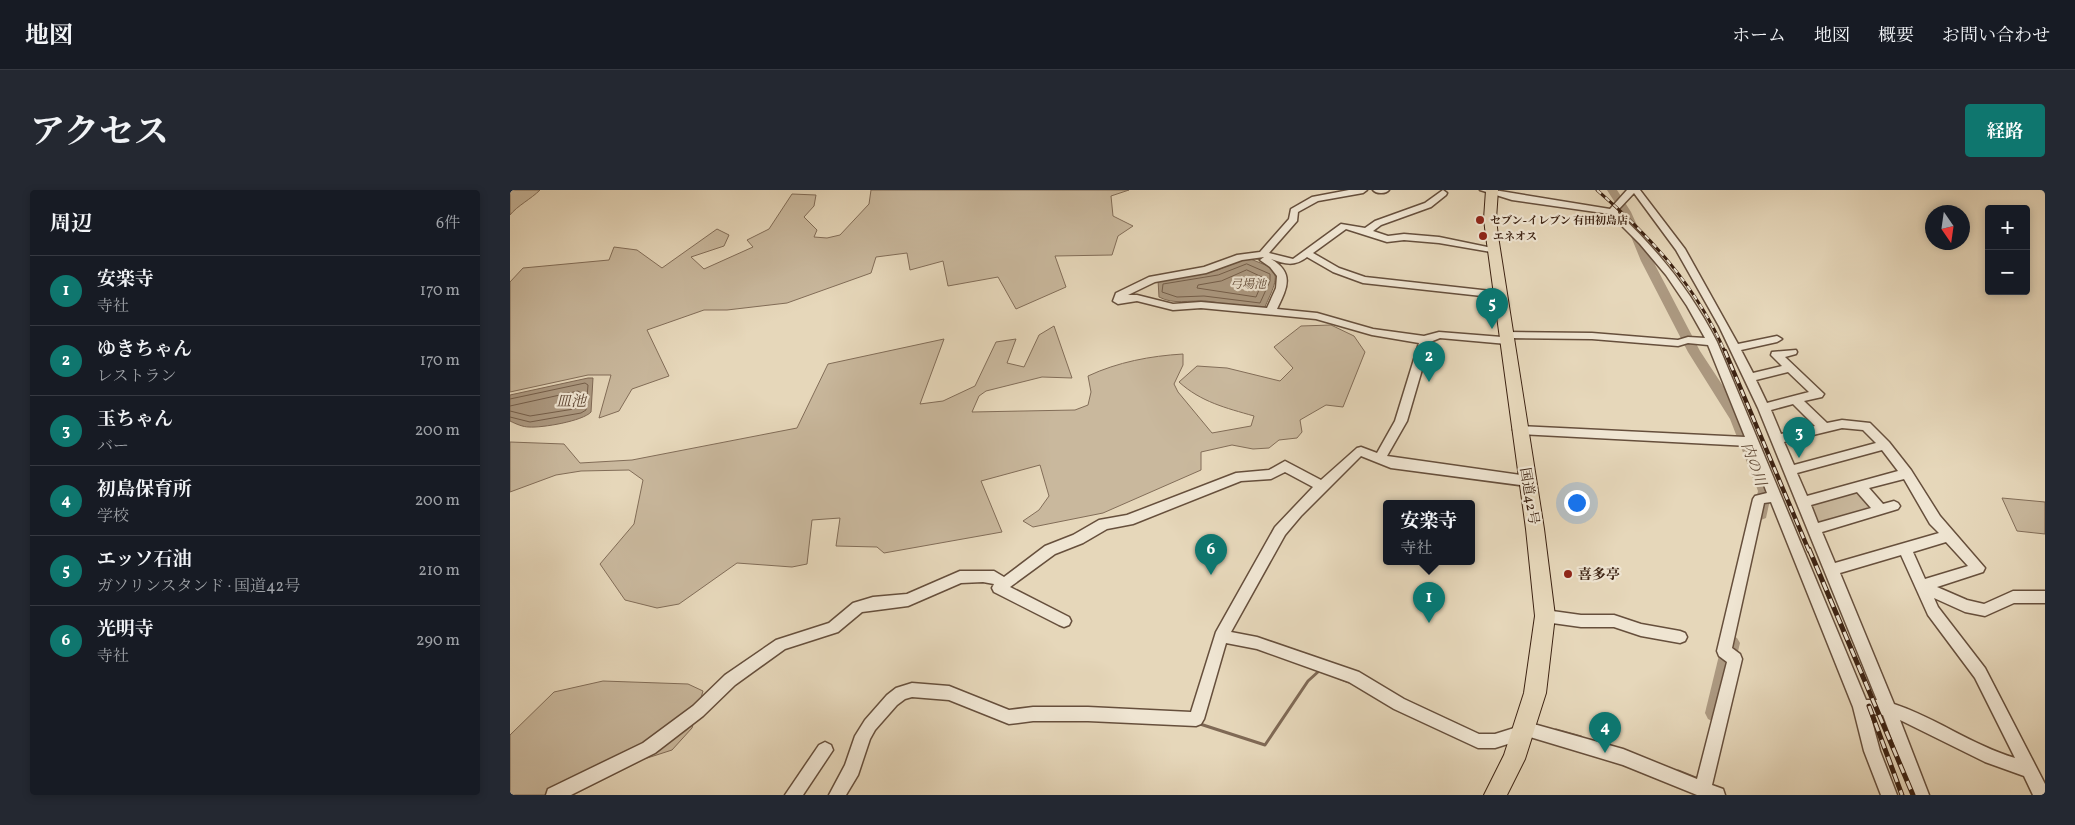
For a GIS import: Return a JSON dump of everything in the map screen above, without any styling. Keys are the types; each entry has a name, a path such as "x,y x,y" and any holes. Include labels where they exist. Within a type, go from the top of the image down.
{"highway":[{"name":"国道42号","path":"1490,190 1490,219 1494,252 1545,616 1540,668 1524,732 1514,759 1495,795"}],"street":[{"path":"1263,254 1294,219 1294,211 1315,199 1363,190"},
{"path":"1377,190 1385,190"},
{"path":"1490,190 1512,197 1613,212 1651,250 1675,278 1698,312 1861,707 1872,751 1889,795"},
{"path":"1613,212 1630,192 1636,190 1680,249 1734,348 1764,408 1791,470 1873,669 1921,795"},
{"path":"1364,231 1381,222 1428,205 1443,191"},
{"path":"1494,252 1438,240 1404,237 1387,239 1344,226 1296,261 1290,262 1263,254 1251,254 1206,270 1146,281 1120,295 1118,301 1126,298 1138,298 1176,307 1200,305 1317,316 1372,332 1425,340 1439,335 1507,338 1607,337 1678,343 1688,340 1712,342"},
{"path":"1306,253 1336,270 1363,280 1500,295"},
{"path":"1251,254 1276,266 1282,273 1278,295 1271,311"},
{"path":"1734,348 1777,339"},
{"path":"1380,458 1401,421 1425,340"},
{"path":"1764,408 1818,394 1776,355 1792,352"},
{"path":"1749,378 1790,368"},
{"path":"1796,400 1824,428"},
{"path":"1778,439 1842,424 1862,424 1884,445 1907,473 1930,513 1948,536 1978,568 1922,586"},
{"path":"1519,430 1752,442"},
{"path":"1791,470 1884,445"},
{"path":"837,795 852,769 866,731 892,700 901,693 912,690 927,689 949,693 1009,717 1033,714 1088,714 1196,719 1221,636 1280,531 1357,452 1422,468 1527,481"},
{"path":"1064,622 999,588 1003,583 1050,550 1078,539 1100,526 1128,520 1246,474 1271,474 1285,466 1323,486"},
{"path":"1803,502 1907,473"},
{"path":"1859,486 1881,510"},
{"path":"1221,636 1257,643 1354,677 1399,704 1478,741 1495,741 1530,730 1623,757 1700,791 1735,659 1724,651 1759,499 1775,497"},
{"path":"1814,529 1894,506"},
{"path":"1832,570 1948,536"},
{"path":"1904,549 1933,611 1980,673 2014,737 2027,769 2042,795"},
{"path":"554,795 649,748 698,711 730,680 781,644 790,640 819,634 833,628 858,607 873,603 908,600 960,577 989,577 1003,583"},
{"path":"1922,586 1965,606 1985,610 2013,597 2045,596"},
{"path":"1545,616 1581,621 1614,621 1642,630 1680,637"},
{"path":"1861,707 1887,708 1942,732 1985,756 2027,769"},
{"path":"793,795 825,750"}],"shaded area":[{"path":"510,190 540,190 510,215"},
{"path":"871,190 1129,190 1111,196 1113,216 1133,226 1118,236 1112,255 1055,256 1066,287 1016,309 998,277 948,286 943,261 910,270 907,253 876,257 871,273 787,303 727,310 704,310 647,330 669,376 632,389 619,411 599,418 611,375 588,375 510,392 510,282 523,268 609,260 614,247 637,250 662,268 717,229 729,235 724,246 691,257 704,269 753,247 747,240 769,229 792,194 816,195 814,206 804,217 817,230 814,237 827,238 840,235 869,204"},
{"path":"1331,325 1354,336 1365,352 1343,407 1326,405 1300,420 1302,432 1297,438 1279,440 1269,448 1253,449 1232,445 1201,452 1201,470 1103,513 1033,527 1023,521 1039,510 1049,496 1040,465 981,481 1002,532 884,553 877,547 836,546 840,518 812,520 807,564 792,567 737,563 679,604 657,608 625,600 600,564 634,524 643,480 629,470 581,471 556,475 510,492 510,442 564,444 580,463 632,460 797,428 828,364 944,339 920,404 943,401 975,386 996,342 1016,339 1007,363 1024,367 1039,335 1054,326 1072,378 1042,377 986,391 979,396 972,412 1075,410 1088,405 1091,392 1088,376 1134,360 1183,354 1183,365 1174,384 1178,392 1212,433 1251,426 1254,416 1224,407 1196,395 1179,382 1197,366 1227,368 1280,381 1293,368 1274,347 1301,326"},
{"path":"1859,489 1876,509 1821,526 1816,523 1810,504"},
{"path":"2002,498 2045,502 2045,534 2017,531"},
{"path":"603,681 688,684 703,691 692,728 672,750 635,762 570,795 510,795 510,735 554,692"}],"water":[{"name":"弓場池","path":"1248,258 1273,268 1275,273 1275,283 1265,307 1243,307 1206,301 1176,302 1159,297 1158,280 1217,270"},
{"name":"皿池","path":"593,378 591,412 587,415 562,423 535,427 524,426 510,421 510,395"}],"waterway":[{"name":"内の川","path":"1612,190 1626,212 1647,261 1694,352 1737,418 1765,491 1761,514"},
{"name":"内の川","path":"1714,713 1731,643"},
{"path":"1200,724 1265,745 1308,681 1319,671"},
{"path":"1339,678 1352,683"},
{"path":"1556,730 1581,737"},
{"path":"1678,771 1698,779"}],"railway":[{"path":"1597,190 1653,244 1686,284 1714,328 1725,352"},
{"path":"1725,351 1809,551"},
{"path":"1809,549 1913,795"},
{"path":"1869,706 1902,795"}],"place":[{"name":"セブン-イレブン 有田初島店","path":"1480,220"},
{"name":"エネオス","path":"1483,236"},
{"name":"エッソ石油","path":"1492,329"},
{"name":"ゆきちゃん","path":"1429,382"},
{"name":"玉ちゃん","path":"1799,458"},
{"name":"喜多亭","path":"1568,574"},
{"name":"光明寺","path":"1211,575"},
{"name":"安楽寺","path":"1429,623"},
{"name":"初島保育所","path":"1605,753"}]}
